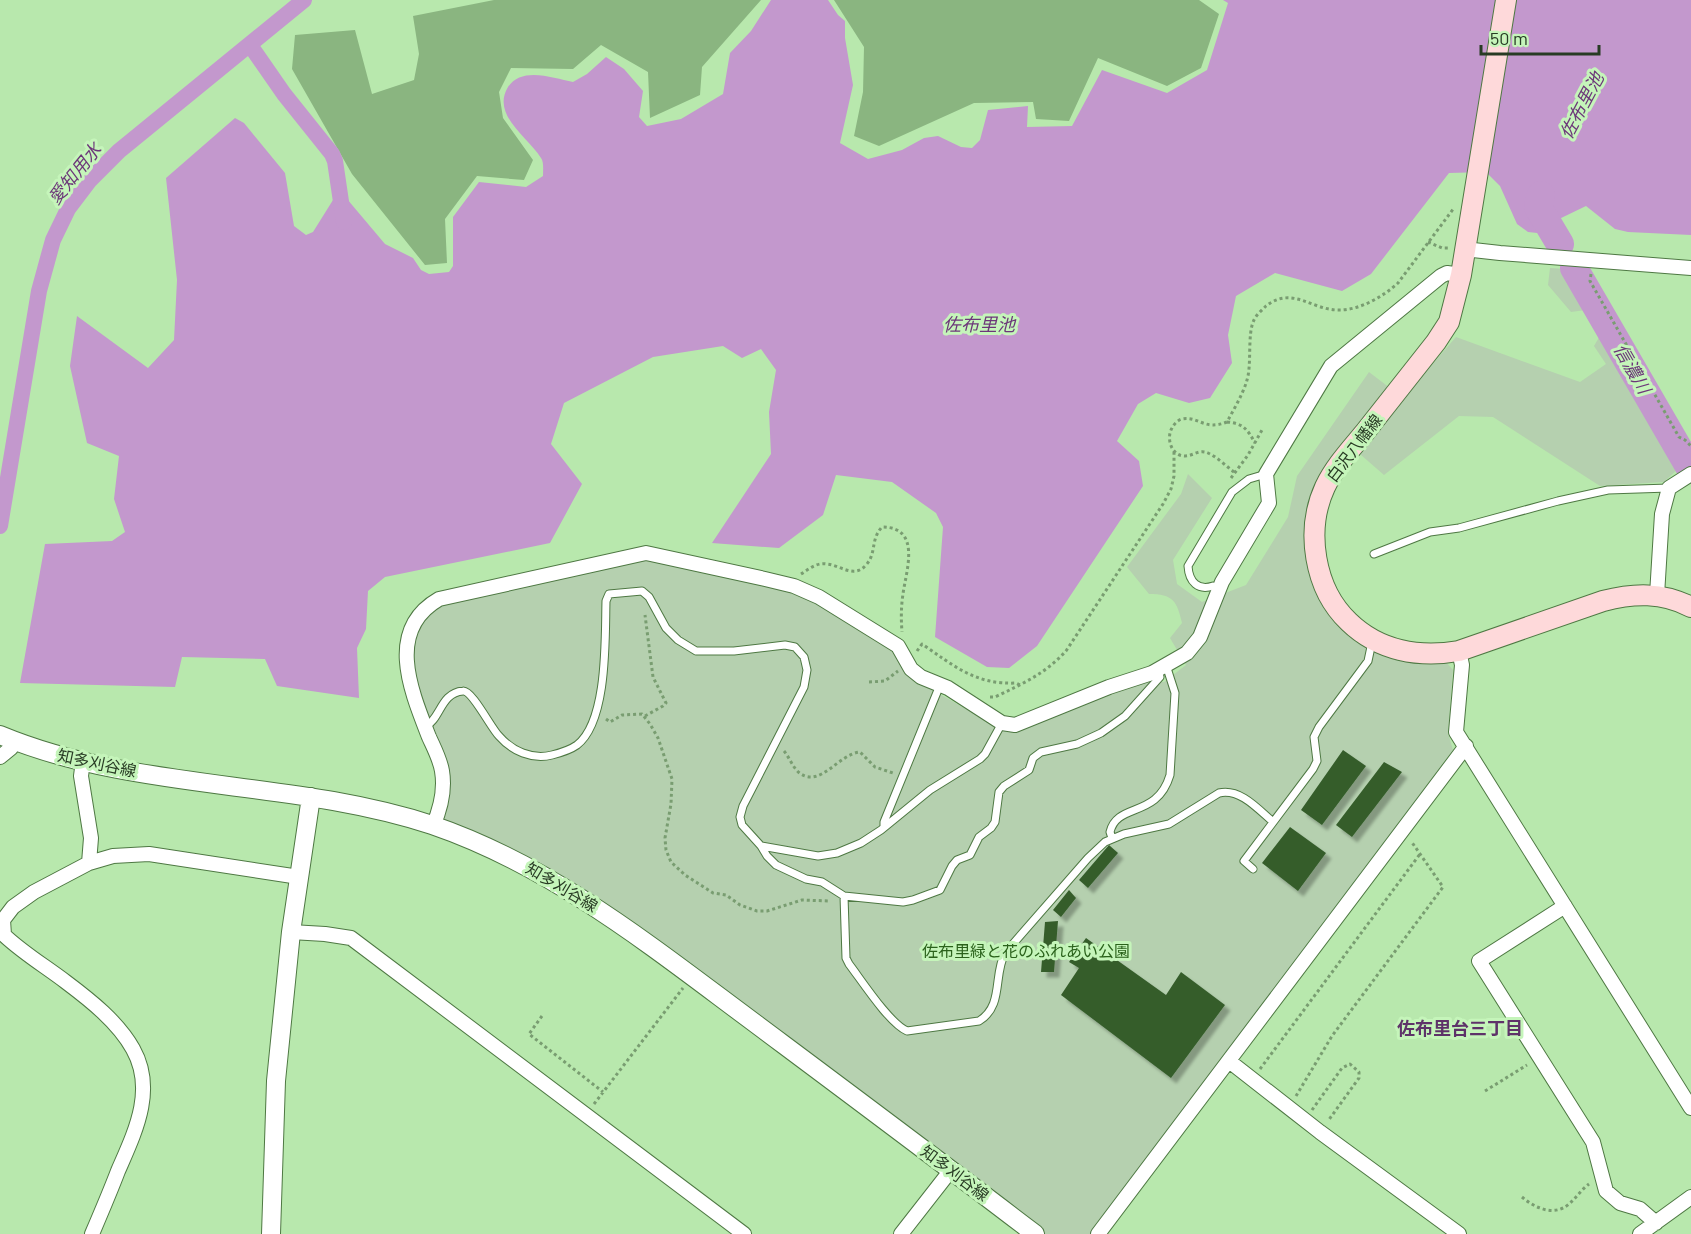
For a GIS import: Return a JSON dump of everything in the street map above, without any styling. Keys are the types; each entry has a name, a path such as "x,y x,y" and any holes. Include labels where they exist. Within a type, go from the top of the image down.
{"main road":[{"name":"白沢八幡線","path":"1506,0 1461,275 1449,322 1436,342 1342,460 1326,486 1319,504 1315,550 1318,569 1328,593 1354,627 1372,640 1394,649 1410,652 1442,654 1459,651 1603,601 1627,595 1657,595 1671,598 1691,607"}],"street":[{"path":"1464,249 1691,268"},
{"path":"434,826 441,808 443,774 406,669 408,638 413,623 420,614 439,599 646,553 788,584 819,597 898,646 911,669 921,677 940,685 1002,723 1016,725 1109,687 1152,673 1187,653 1200,637 1219,588 1269,503 1266,474 1331,366 1441,276 1447,273 1461,275"},
{"path":"1657,595 1662,514 1669,488 1687,476"},
{"path":"1459,651 1462,665 1456,732 1691,1108"},
{"path":"0,757 11,748 8,738"},
{"name":"知多刈谷線","path":"8,738 83,761 186,780 363,806 434,826 499,851 545,875 611,917 1035,1234"},
{"path":"1098,1234 1466,746"},
{"path":"83,761 81,776 91,838 89,863"},
{"path":"271,1234 276,1081 291,932 310,797"},
{"path":"92,1234 136,1129 144,1090 141,1071 134,1050 122,1033 101,1011 65,981 17,948 4,935 3,920 13,907 34,892 89,863 113,856 149,854 299,877"},
{"path":"1565,906 1479,962 1593,1143 1606,1191 1620,1203 1640,1209 1656,1223"},
{"path":"291,932 351,938 744,1234"},
{"path":"1229,1061 1288,1108 1459,1234"},
{"path":"901,1234 951,1170"},
{"path":"1640,1234 1691,1197"}],"lane":[{"path":"1219,588 1213,586 1205,589 1198,586 1189,574 1188,567 1232,492 1240,484 1266,474"},
{"path":"1374,554 1430,532 1459,528 1558,501 1608,490 1669,488"},
{"path":"425,727 430,724 445,700 463,691 468,692 499,736 512,747 530,756 543,757 577,745 591,729 597,705 605,654 606,601 609,594 642,591 649,597 666,628 678,640 696,651 734,651 785,645 795,647 804,657 807,670 804,687 743,806 740,817 742,825 776,865 806,879 822,882 844,899 903,902 940,890 952,866 957,860 969,855 979,837 995,822 999,792 1004,786 1029,770 1033,758 1041,752 1077,744 1101,733 1125,716 1160,677 1162,667"},
{"path":"1253,869 1244,861 1313,769 1317,760 1314,737 1368,661 1372,640"},
{"path":"1112,838 1110,832 1116,819 1150,804 1167,788 1170,775 1175,693 1162,667"},
{"path":"884,827 884,822 940,685"},
{"path":"761,846 818,856 837,853 861,843 930,790 986,754 1002,723"},
{"path":"844,899 846,958 892,1020 907,1031 979,1021 991,1010 998,990 1000,962 1005,953 1088,858 1105,842 1112,838 1169,824 1219,793 1228,790 1238,794 1273,822"}],"path":[{"path":"1227,422 1247,379 1253,321 1261,310 1276,299 1292,298 1321,307 1341,310 1359,306 1390,291 1460,200 1474,188"},
{"path":"1428,242 1442,248 1464,249"},
{"path":"1591,260 1590,281 1679,437 1691,446"},
{"path":"985,698 994,697 1042,673 1066,651 1171,489 1174,476 1174,451 1169,442 1169,434 1172,426 1180,419 1190,419 1210,426 1236,422 1249,432 1255,443"},
{"path":"1174,451 1185,456 1202,451 1208,453 1234,472"},
{"path":"788,584 795,576 818,564 827,564 848,571 856,571 865,567 872,557 875,535 882,527 901,532 906,539 909,555 901,619 903,639 898,646"},
{"path":"597,705 610,722 631,713 644,716 666,703 653,677 645,615"},
{"path":"644,716 658,738 672,779 671,804 665,838 666,850 671,862 685,875 713,893 726,895 740,905 757,911 767,911 802,900 844,899"},
{"path":"775,745 789,757 800,774 808,777 822,775 840,759 851,753 860,752 875,767 903,776"},
{"path":"1288,1108 1332,1036 1443,887 1404,830"},
{"path":"1249,1078 1260,1069 1420,854"},
{"path":"585,1115 692,976"},
{"path":"542,1016 529,1034 603,1092"},
{"path":"1485,1091 1539,1058"},
{"path":"1305,1120 1342,1068 1350,1064 1355,1068 1359,1072 1359,1078 1320,1132"},
{"path":"1522,1197 1532,1206 1553,1211 1562,1209 1601,1174"}],"green space":[{"path":"494,0 761,0 702,67 700,95 650,118 648,72 601,45 573,69 511,68 499,92 503,118 533,160 524,180 477,176 445,219 447,263 425,265 352,174 292,69 295,35 355,30 372,94 414,80 419,54 413,16"},
{"path":"834,0 1199,0 1219,14 1201,68 1167,86 1098,58 1069,121 1036,119 1033,102 974,103 879,146 854,136 863,92 864,47"},
{"name":"佐布里緑と花のふれあい公園","path":"1550,268 1582,270 1638,370 1682,465 1664,482 1600,486 1493,417 1459,416 1384,475 1345,441 1332,457 1314,486 1307,510 1304,535 1307,561 1314,585 1326,608 1341,628 1361,644 1383,656 1406,662 1446,662 1453,670 1448,733 1453,750 1090,1234 1035,1234 611,917 433,826 443,774 419,710 408,638 430,605 646,553 794,586 898,646 911,669 909,677 993,724 1018,731 1113,693 1148,682 1164,682 1186,665 1170,638 1182,623 1176,604 1164,595 1149,594 1127,567 1181,494 1188,474 1212,498 1173,560 1177,584 1202,602 1246,585 1288,517 1297,476 1369,372 1403,398 1456,337 1580,382 1606,364 1594,346 1605,327 1593,309 1571,312 1548,285"}],"water":[{"name":"佐布里池","path":"771,0 828,0 845,21 845,38 853,85 840,143 868,159 902,150 924,138 938,136 961,147 972,148 980,140 988,110 1028,106 1027,127 1072,126 1102,70 1167,93 1207,70 1228,3 1223,0 1691,0 1691,235 1628,232 1615,229 1586,206 1557,220 1547,234 1528,232 1517,224 1500,186 1486,172 1449,173 1371,274 1342,291 1275,273 1236,296 1228,335 1232,363 1210,398 1189,403 1156,393 1138,404 1117,441 1139,461 1143,486 1037,646 1009,668 987,667 935,637 943,527 936,513 892,482 836,475 823,515 779,548 712,543 771,454 769,412 776,370 761,349 742,358 723,346 653,357 564,403 551,444 582,484 550,543 385,577 368,591 366,629 357,648 359,698 277,686 265,659 182,657 175,687 20,683 45,544 112,541 125,532 114,499 119,456 87,443 70,366 77,316 148,368 174,340 177,280 166,178 235,118 244,123 285,173 294,226 306,235 313,232 333,200 347,199 385,244 413,258 421,270 429,274 449,272 453,266 453,217 479,182 526,187 543,176 542,160 513,125 504,107 504,97 508,87 514,81 529,75 538,75 573,82 587,74 606,57 624,69 643,91 639,117 647,126 681,119 723,94 730,53 751,31"}],"building":[{"path":"1343,750 1366,766 1322,825 1301,810"},
{"path":"1384,762 1402,772 1352,837 1336,825"},
{"path":"1290,827 1326,853 1298,891 1262,863"},
{"path":"1109,845 1118,853 1088,888 1079,880"},
{"path":"1069,890 1076,898 1061,917 1053,910"},
{"path":"1058,921 1054,972 1041,972 1045,922"},
{"path":"1086,938 1166,995 1181,972 1225,1005 1171,1078 1061,995 1079,968 1069,962"}],"waterway":[{"name":"愛知用水","path":"0,526 39,291 53,240 68,209 90,180 119,151 304,0"},
{"path":"250,45 284,94 332,154 344,222"},
{"name":"信濃川","path":"1541,195 1538,207 1560,244"},
{"name":"信濃川","path":"1574,268 1691,470"}],"district":[{"name":"佐布里台三丁目","path":"1460,1029"}]}
